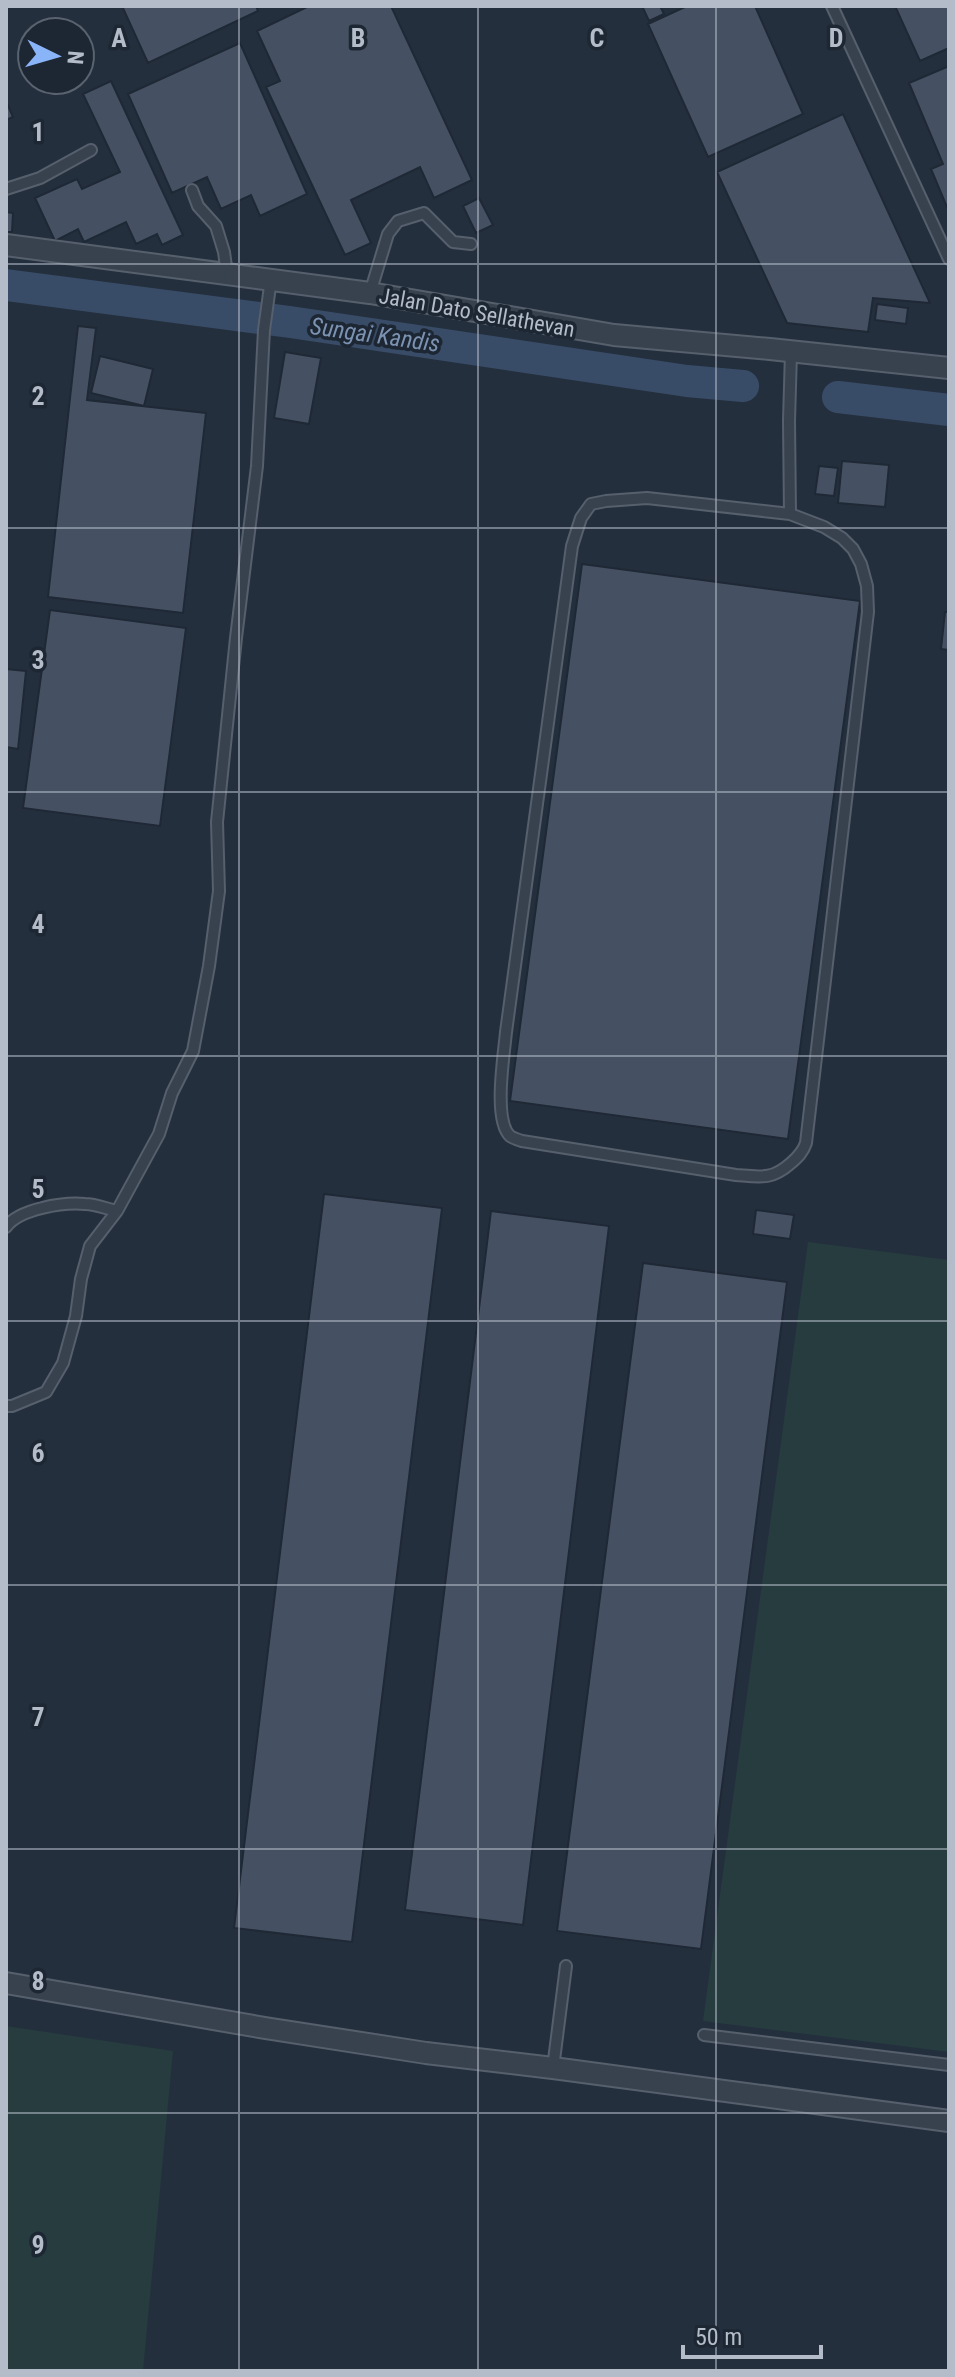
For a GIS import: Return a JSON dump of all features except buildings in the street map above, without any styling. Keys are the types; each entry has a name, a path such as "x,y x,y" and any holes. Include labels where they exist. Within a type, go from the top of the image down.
{"street":[{"name":"Jalan Dato Sellathevan","path":"6,245 227,274 270,289 370,293 614,335 949,368"},
{"path":"6,1983 426,2053 949,2121"}],"lane":[{"path":"832,6 949,259"},
{"path":"6,189 40,178 91,150"},
{"path":"192,190 198,206 216,226 227,274"},
{"path":"370,293 388,234 398,221 424,213 453,242 471,244"},
{"path":"6,1406 46,1392 63,1363 90,1246 117,1211 159,1134 172,1093 193,1051 219,891 217,822 257,466 265,324 270,289"},
{"path":"790,514 791,352"},
{"path":"647,498 790,514 824,527 853,549 867,586 868,612 803,1151 778,1175 762,1177 538,1144 511,1137 500,1109 506,1032 572,546 581,518 591,504 647,498"},
{"path":"6,1227 12,1219 32,1210 86,1204 117,1211"},
{"path":"553,2068 566,1966"},
{"path":"704,2035 949,2065"}],"green space":[{"path":"808,1242 949,1260 949,2052 703,2021"},
{"path":"6,2026 173,2051 143,2371 6,2371"}],"waterway":[{"name":"Sungai Kandis","path":"6,285 290,322 687,381 743,386"},
{"name":"Sungai Kandis","path":"838,397 949,410"}]}
